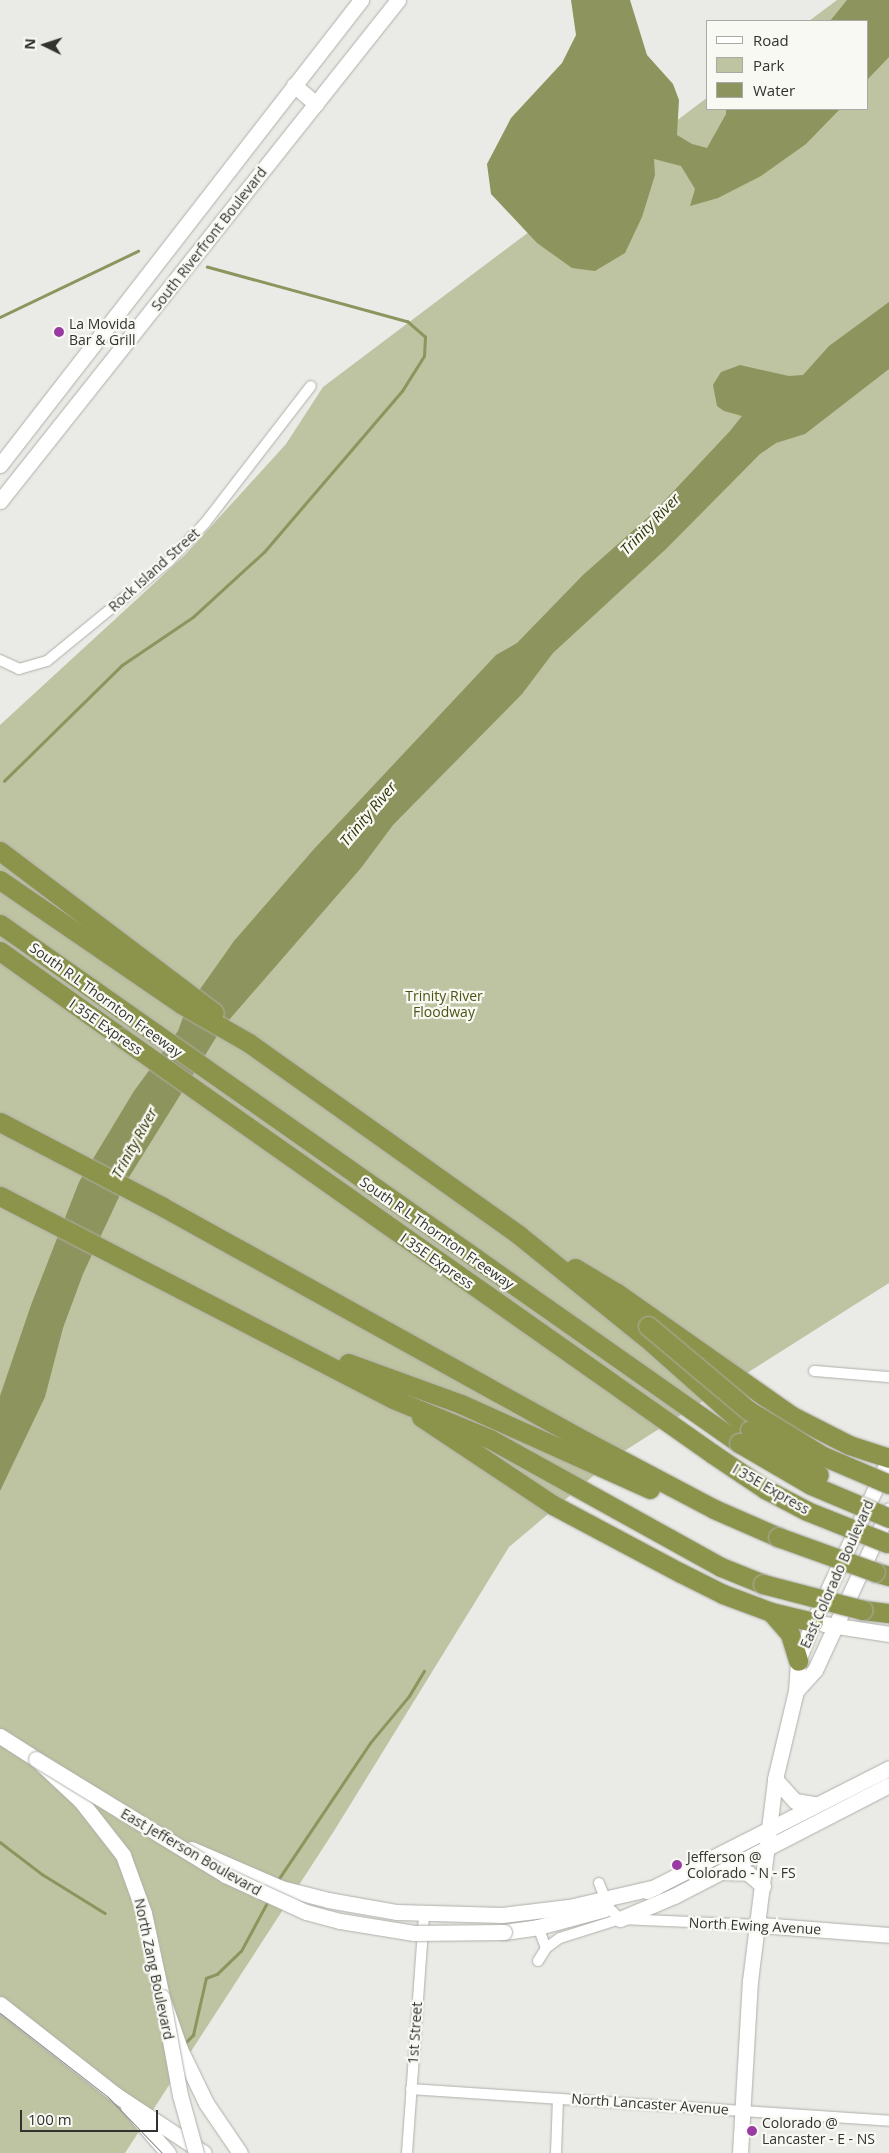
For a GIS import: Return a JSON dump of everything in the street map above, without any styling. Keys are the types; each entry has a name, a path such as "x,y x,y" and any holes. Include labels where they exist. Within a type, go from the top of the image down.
{"highway":[{"path":"0,851 39,884 185,989 249,1042 519,1235 652,1342 766,1443 835,1484 889,1508"},
{"path":"0,870 50,906 100,948"},
{"path":"0,880 181,1004 249,1042"},
{"name":"South R L Thornton Freeway","path":"0,924 739,1443 811,1486 889,1518"},
{"name":"I 35E Express","path":"0,951 765,1489 807,1511 888,1543"},
{"path":"0,1122 673,1494"},
{"path":"0,1196 393,1398 490,1439 721,1567 763,1584 863,1610 889,1613"},
{"path":"519,1235 617,1293 792,1416 849,1445 889,1459"},
{"path":"579,1270 748,1410 823,1456 889,1484"},
{"path":"150,1272 220,1297 352,1365 477,1411 778,1537 882,1574"},
{"path":"393,1398 479,1458 602,1532 723,1594 771,1612 813,1622"},
{"path":"771,1612 790,1634 798,1661"}],"main road":[{"name":"South Riverfront Boulevard","path":"0,465 361,0"},
{"name":"South Riverfront Boulevard","path":"0,501 398,0"},
{"path":"294,85 316,104"},
{"path":"118,313 138,329"},
{"name":"East Colorado Boulevard","path":"740,2153 750,1981 760,1925 775,1779 796,1691 798,1661 813,1622 889,1459"},
{"name":"East Colorado Boulevard","path":"796,1691 815,1670 832,1626 889,1508"},
{"path":"813,1622 889,1634"},
{"path":"0,1736 36,1759"},
{"name":"East Jefferson Boulevard","path":"36,1759 225,1875 269,1898 331,1919 414,1933 504,1932 538,1927 606,1904"},
{"name":"North Zang Boulevard","path":"36,1759 80,1800 123,1855 144,1913 180,2095 196,2153"},
{"path":"153,1831 244,1874 328,1900 424,1913 502,1915 606,1904 656,1886 889,1768"},
{"path":"775,1779 795,1801 815,1804"},
{"path":"620,1919 722,1872 889,1785"},
{"path":"722,1872 748,1873 763,1886"},
{"name":"North Ewing Avenue","path":"760,1925 889,1935"},
{"path":"162,1997 187,2068 225,2135 240,2153"},
{"path":"0,2004 116,2095 204,2153"},
{"path":"116,2095 168,2153"}],"street":[{"name":"Rock Island Street","path":"4,663 27,669 48,661 169,560 205,524 311,386"},
{"path":"814,1371 889,1377"},
{"path":"599,1883 606,1904 620,1919"},
{"name":"1st Street","path":"407,2153 424,1913"},
{"name":"North Ewing Avenue","path":"538,1961 546,1948 560,1938 620,1919 760,1925"},
{"path":"538,1927 546,1948"},
{"name":"North Lancaster Avenue","path":"411,2089 889,2121"},
{"path":"556,2153 558,2099"}],"green space":[{"name":"Trinity River Floodway","path":"837,0 889,0 889,1283 618,1455 509,1547 334,1831 125,2153 0,2153 0,725 185,555 286,444 323,387 706,99 706,110 869,110 869,20 810,20"}],"water":[{"path":"571,0 630,0 647,55 673,84 679,100 677,135 692,144 707,148 726,114 726,110 839,110 806,144 761,176 718,198 690,206 695,189 681,166 654,159 655,175 642,217 625,253 595,271 572,268 537,243 491,194 487,164 511,118 562,63 576,35"},
{"path":"847,0 889,0 889,57 869,78 869,20 831,20"},
{"name":"Trinity River","path":"889,302 889,369 805,434 776,443 760,454 666,549 553,653 522,694 393,825 361,868 222,1028 126,1182 83,1274 63,1328 45,1397 0,1491 0,1396 31,1305 79,1182 134,1091 178,1031 186,1009 234,941 314,849 496,655 517,643 583,575 654,512 730,431 742,416 724,411 717,406 713,385 721,372 740,365 789,376 803,375 829,346"}],"waterway":[{"path":"0,317 138,251"},
{"path":"4,781 122,665 193,617 264,552 402,391 424,356 425,337 408,322 207,267"},
{"path":"278,1880 370,1743 409,1696 424,1671"},
{"path":"0,1842 42,1874 105,1913"},
{"path":"206,1978 217,1974 241,1951 268,1901"},
{"path":"184,2044 193,2035 206,1978"}],"tram line":[{"path":"0,2013 108,2097 162,2153"}],"place":[{"name":"La Movida Bar & Grill","path":"59,332"},
{"name":"Jefferson @ Colorado - N - FS","path":"677,1865"},
{"name":"Colorado @ Lancaster - E - NS","path":"752,2131"}]}
